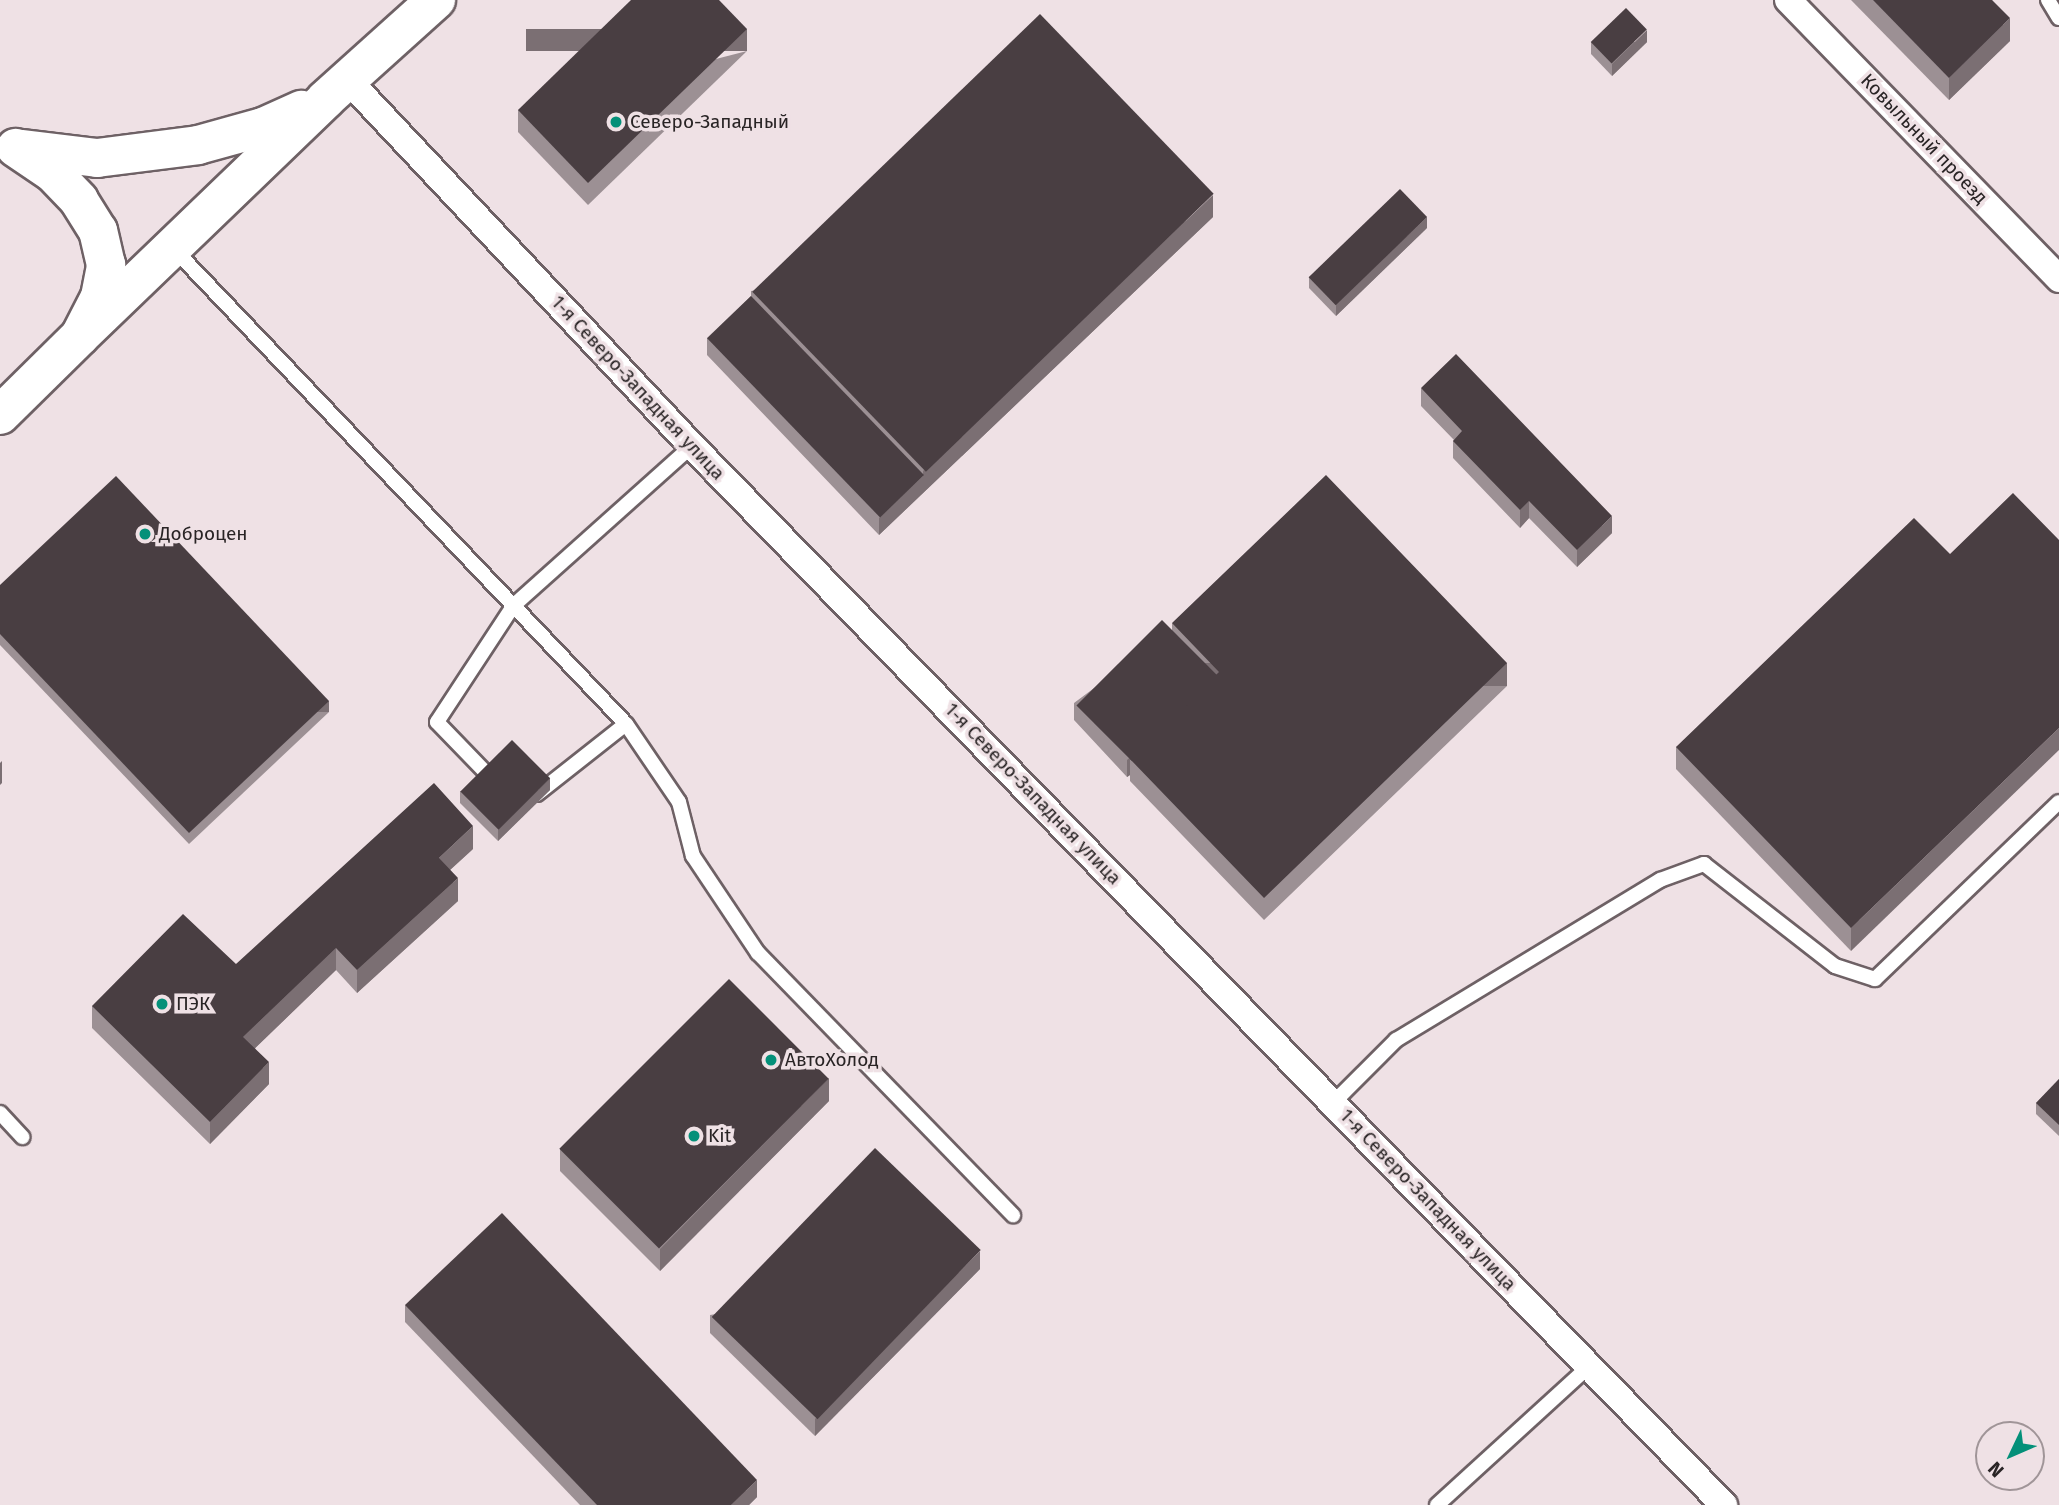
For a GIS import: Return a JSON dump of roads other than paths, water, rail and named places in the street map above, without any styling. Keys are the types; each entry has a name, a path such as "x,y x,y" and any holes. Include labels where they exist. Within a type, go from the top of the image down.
{"main road":[{"path":"0,415 336,89 436,0"},
{"path":"8,146 97,158 198,145 263,127 336,89"},
{"path":"8,146 53,173 79,200 98,232 106,265 100,297 80,337"}],"street":[{"name":"Ковыльный проезд","path":"1788,0 2059,279"},
{"name":"1-я Северо-Западная улица","path":"336,89 692,446 1724,1505"}],"lane":[{"path":"2048,0 2059,18"},
{"path":"172,247 626,724 679,802 693,856 758,953 1013,1215"},
{"path":"502,789 437,722 514,606 692,446"},
{"path":"520,808 626,724"},
{"path":"1334,1102 1396,1040 1660,880 1704,864 1835,966 1875,979 2059,803"},
{"path":"0,1112 22,1137"},
{"path":"1437,1505 1588,1367"}],"place":[{"name":"Северо-Западный","path":"616,122"},
{"name":"Доброцен","path":"145,534"},
{"name":"ПЭК","path":"162,1004"},
{"name":"АвтоХолод","path":"771,1060"},
{"name":"Kit","path":"694,1136"}]}
